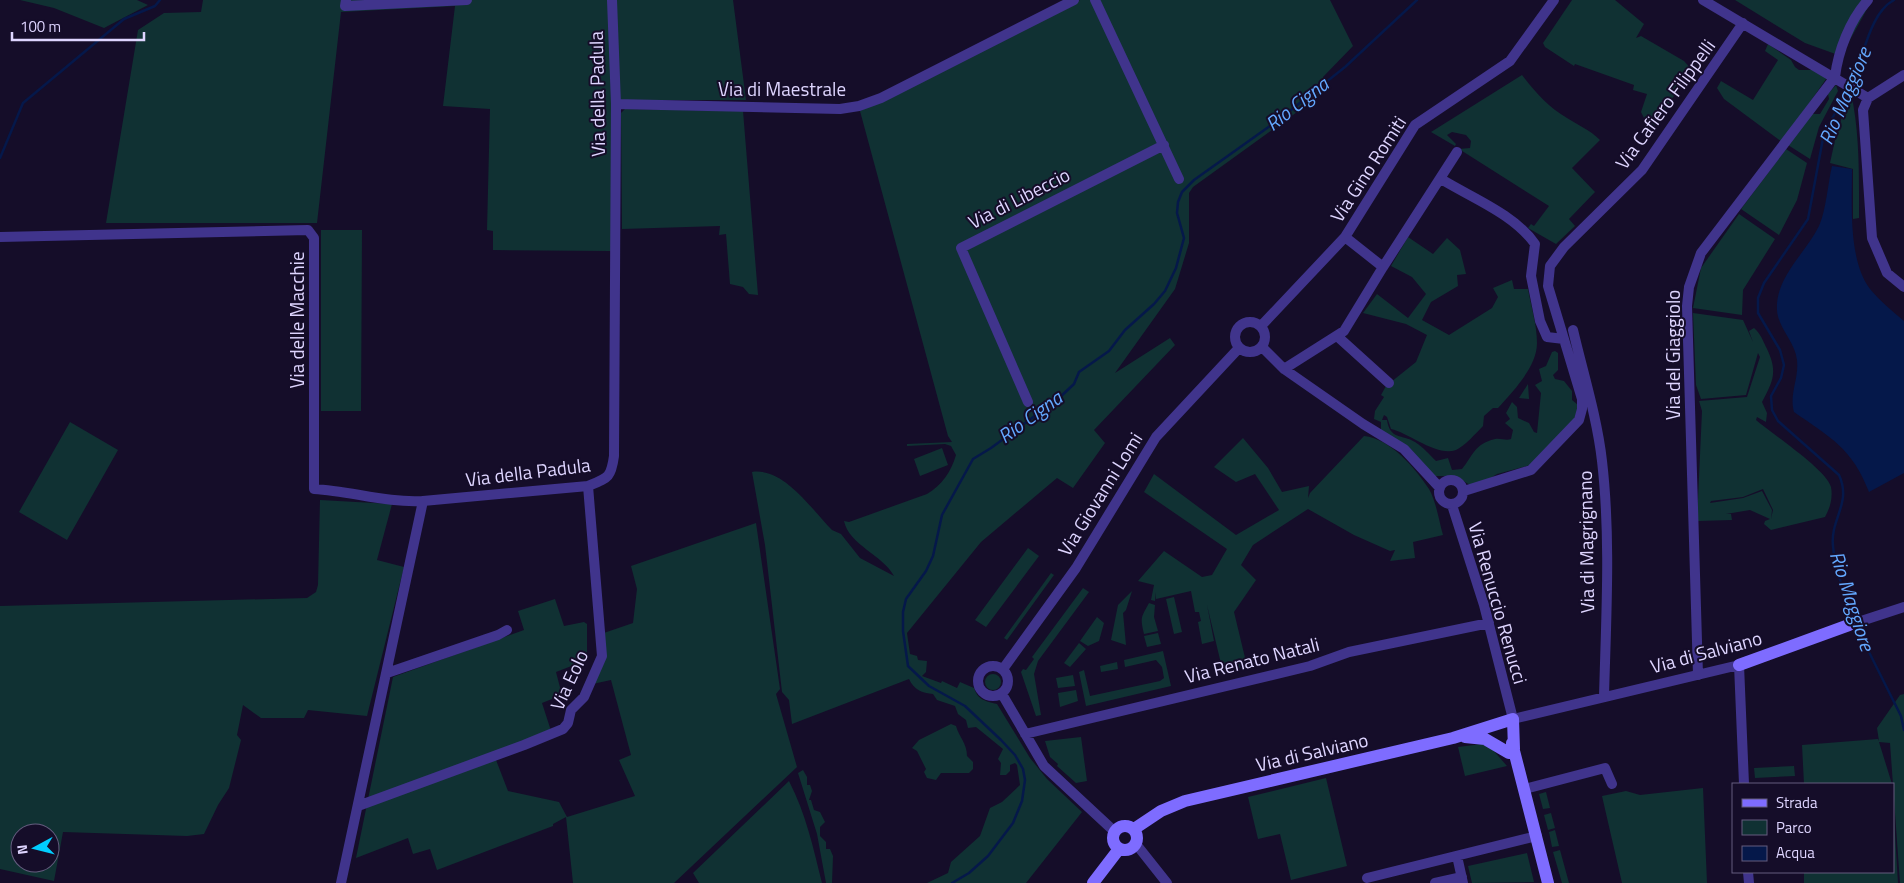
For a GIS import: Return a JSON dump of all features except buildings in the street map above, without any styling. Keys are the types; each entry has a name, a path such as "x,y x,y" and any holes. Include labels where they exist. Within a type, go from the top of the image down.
{"street":[{"path":"346,0 345,6 467,0"},
{"name":"Via della Padula","path":"423,501 588,486 611,475 614,456 616,104 612,0"},
{"name":"Via di Maestrale","path":"616,104 840,109 859,106 881,98 1074,0"},
{"path":"1095,0 1179,179"},
{"name":"Via Gino Romiti","path":"1261,326 1345,237 1415,125 1510,61 1554,0"},
{"path":"1703,0 1868,98"},
{"name":"Via del Giaggiolo","path":"1698,675 1688,348 1689,287 1700,253 1838,79 1837,61 1852,25 1868,0"},
{"name":"Via Cafiero Filippelli","path":"1464,491 1531,470 1574,427 1581,416 1583,404 1548,286 1548,275 1552,262 1642,170 1743,23"},
{"path":"1904,75 1868,98 1863,110 1872,238 1887,273 1904,287"},
{"name":"Via di Libeccio","path":"1028,402 961,248 1164,145"},
{"path":"1284,369 1344,331 1457,152"},
{"path":"1442,178 1489,206 1529,235 1535,244 1531,276 1543,328 1547,337 1564,339"},
{"name":"Via delle Macchie","path":"0,237 308,230 314,238 314,489 350,492 364,497 423,501"},
{"path":"1345,237 1383,267"},
{"path":"1251,322 1261,326 1266,336 1262,347 1249,352 1239,348 1236,334 1241,325 1251,322"},
{"name":"Via di Magrignano","path":"1573,330 1593,412 1604,488 1607,525 1604,697"},
{"path":"1337,336 1388,383"},
{"path":"1262,347 1284,369 1363,424 1404,449 1440,488 1441,500 1452,505 1461,500 1464,491 1460,483 1452,480 1444,482 1440,488"},
{"name":"Via Giovanni Lomi","path":"1003,669 1076,568 1156,437 1239,348"},
{"name":"Via Eolo","path":"358,806 563,729 568,723 571,710 584,697 602,656 588,486"},
{"path":"341,883 423,501"},
{"name":"Via Renuccio Renucci","path":"1452,505 1489,622 1509,717"},
{"name":"Via di Salviano","path":"1134,829 1162,811 1186,801 1453,738 1509,717 1739,665 1865,618 1904,607"},
{"name":"Via Renato Natali","path":"1025,734 1310,666 1349,652 1489,622"},
{"path":"386,672 490,638 507,630"},
{"path":"1739,665 1744,783"},
{"path":"995,666 1003,669 1009,682 1002,694 995,697 987,696 981,691 978,681 981,672 986,668 995,666"},
{"path":"1002,694 1051,774 1115,832"},
{"path":"1509,717 1512,751 1521,773 1548,883"},
{"path":"1453,738 1484,739 1512,751"},
{"path":"1525,789 1605,768 1612,784"},
{"path":"1123,826 1134,829 1138,836 1136,844 1128,850 1119,849 1113,840 1115,832 1123,826"},
{"path":"1367,878 1537,836"},
{"path":"1136,844 1167,883"},
{"path":"1093,883 1119,849"},
{"path":"1436,883 1462,880 1457,856"}],"green space":[{"path":"20,0 137,0 148,5 104,28 54,8"},
{"path":"203,0 733,0 746,100 611,100 611,251 493,250 493,231 487,230 490,109 443,106 455,6 341,12 317,223 106,223 138,30 164,13 201,12"},
{"path":"1080,0 1330,0 1353,46 1323,77 1329,89 1193,187 1189,193 1189,243 1175,289 1115,373 1170,338 1175,345 1094,430 1105,443 1073,488 1057,478 981,542 907,633 910,654 917,656 918,660 927,661 926,672 922,676 941,683 942,681 957,688 960,682 974,688 982,699 997,704 1030,758 1047,779 1082,812 1026,883 927,883 948,873 951,862 980,836 990,808 1002,802 1020,785 1017,765 1015,763 1010,765 1010,771 1006,775 1000,775 1001,763 998,759 1003,749 976,727 968,728 966,720 958,714 955,706 937,700 933,694 919,690 913,686 909,679 792,724 789,700 782,692 765,545 752,472 764,472 786,483 832,530 841,534 860,558 894,576 882,562 852,537 844,521 849,522 927,494 945,478 956,455 951,446 945,444 907,446 907,444 952,442 948,436 860,111"},
{"path":"1572,0 1615,0 1644,24 1636,38 1641,36 1684,61 1691,69 1651,132 1641,112 1647,94 1633,90 1634,85 1575,64 1574,66 1545,47 1543,43"},
{"path":"1735,0 1872,0 1841,56 1805,43"},
{"path":"1768,44 1791,60 1799,70 1814,70 1826,79 1782,142 1724,99 1717,88 1721,81 1753,100 1778,60 1765,51"},
{"path":"1522,75 1554,109 1588,130 1600,140 1572,168 1595,192 1569,219 1575,226 1556,244 1528,228 1531,224 1534,226 1549,206 1459,149 1470,148 1471,141 1466,135 1452,132 1447,135 1456,144 1455,146 1431,132"},
{"path":"1836,85 1838,91 1819,127 1810,159 1788,145 1812,114 1820,114 1829,99 1828,94"},
{"path":"1851,93 1856,124 1859,171 1859,218 1853,219 1853,169 1830,163 1837,131"},
{"path":"625,109 743,111 758,295 749,294 743,287 730,284 726,234 719,235 720,226 622,229 621,113"},
{"path":"1786,149 1807,163 1797,200 1779,235 1741,209"},
{"path":"1739,214 1775,239 1743,290 1742,315 1693,308 1701,268"},
{"path":"321,230 362,230 361,411 321,411"},
{"path":"1408,237 1433,254 1447,238 1460,250 1466,274 1457,275 1458,286 1431,302 1422,320 1449,335 1492,308 1498,297 1493,288 1512,280 1514,289 1528,289 1536,329 1536,352 1529,370 1517,386 1498,408 1493,408 1484,416 1483,426 1456,450 1440,450 1432,447 1391,429 1387,417 1384,415 1382,420 1387,420 1391,431 1394,434 1415,442 1436,461 1448,458 1452,470 1462,469 1478,447 1495,439 1511,439 1513,430 1505,423 1510,419 1506,413 1512,402 1517,407 1518,418 1529,423 1534,432 1537,433 1541,393 1535,385 1542,381 1539,369 1546,366 1552,352 1555,351 1558,353 1558,370 1553,375 1555,379 1564,381 1572,391 1572,400 1578,405 1575,419 1531,465 1497,474 1489,479 1470,485 1455,476 1432,476 1381,430 1381,422 1374,419 1375,411 1384,397 1381,395 1386,386 1416,362 1427,335 1406,324 1363,313 1377,294 1408,318 1426,294 1412,277 1391,266"},
{"path":"1693,313 1743,320 1753,342 1749,331 1754,328 1756,330 1762,338 1770,357 1773,376 1762,402 1767,413 1766,422 1757,417 1756,420 1798,452 1827,480 1831,487 1832,495 1825,517 1771,530 1764,524 1765,521 1770,519 1750,510 1726,514 1731,514 1732,520 1697,521 1702,411 1699,401 1747,397 1760,357 1758,353 1746,395 1701,399 1696,385","holes":["1763,489 1773,510 1771,519 1772,510 1762,491 1743,498 1710,503 1711,501 1743,497"]},
{"path":"1528,384 1529,399 1519,398"},
{"path":"70,422 118,450 67,540 19,512"},
{"path":"1364,436 1374,438 1393,449 1417,472 1429,489 1443,535 1413,542 1415,558 1390,561 1395,550 1390,551 1354,535 1308,509 1253,545 1241,565 1256,580 1234,612 1247,666 1223,672 1207,605 1214,641 1202,644 1198,622 1201,621 1199,612 1195,612 1191,591 1156,599 1156,592 1155,601 1151,600 1154,585 1138,581 1164,551 1202,577 1212,575 1227,549 1144,492 1154,474 1236,535 1279,510 1255,474 1236,482 1214,467 1243,438 1268,468 1282,492 1309,486 1308,498 1310,493"},
{"path":"942,448 948,465 920,476 914,459"},
{"path":"320,500 392,504 377,560 404,567 367,716 308,710 304,718 261,718 243,705 237,735 241,740 229,788 218,805 204,834 187,836 63,832 60,848 60,823 10,823 10,871 0,869 0,606 307,598 316,592 318,585"},
{"path":"756,523 780,689 776,694 797,767 674,883 573,883 566,817 553,824 553,826 437,870 430,849 413,854 408,838 356,858 393,677 524,630 518,611 555,599 564,626 584,622 587,624 587,660 556,672 562,695 542,703 553,737 496,760 508,791 559,802 567,817 635,796 619,760 631,755 611,680 588,685 598,655 598,635 633,623 637,589 631,566"},
{"path":"1028,548 1039,556 986,627 975,620"},
{"path":"1051,573 1054,575 1007,640 1004,638"},
{"path":"1083,588 1089,592 1038,661 1034,674 1041,715 1036,716 1021,672 1023,669 1026,670 1034,659 1032,657"},
{"path":"1132,591 1126,610 1123,613 1126,645 1111,640 1118,605"},
{"path":"1174,597 1182,632 1174,634 1166,599"},
{"path":"1149,603 1155,605 1154,617 1158,631 1144,634 1142,618"},
{"path":"1097,617 1104,623 1099,641 1088,646 1080,641"},
{"path":"1158,633 1161,644 1147,647 1144,636"},
{"path":"1079,643 1086,649 1070,667 1064,663"},
{"path":"1163,651 1171,686 1086,706 1079,672 1084,670 1090,696 1160,681 1164,678 1162,667 1156,660 1125,667 1124,660"},
{"path":"1117,662 1118,669 1101,672 1100,666"},
{"path":"993,674 999,676 1001,682 999,688 993,690 987,688 985,682 987,676"},
{"path":"1073,675 1075,686 1058,688 1056,678"},
{"path":"1076,690 1078,701 1060,707 1058,693"},
{"path":"1904,694 1904,883 1900,883 1890,743 1879,742 1892,783 1804,783 1802,745 1878,739 1879,741 1877,728 1900,695"},
{"path":"951,724 956,726 966,747 967,756 973,762 973,769 969,773 941,773 936,780 927,778 924,772 926,769 917,751 912,748 919,740"},
{"path":"1081,737 1087,781 1076,783 1050,757 1045,741"},
{"path":"1482,744 1493,750 1507,766 1465,776 1458,747"},
{"path":"1794,766 1795,776 1755,778 1754,768"},
{"path":"803,770 807,777 807,785 810,785 812,791 809,800 811,800 814,810 820,812 825,822 820,827 820,836 826,842 826,849 830,849 833,856 832,883 826,883 817,834 798,773"},
{"path":"1326,778 1347,866 1291,880 1280,834 1258,839 1248,797"},
{"path":"789,781 805,818 822,883 699,883 693,873"},
{"path":"1703,788 1707,883 1622,883 1602,796 1626,791 1640,795"},
{"path":"1546,792 1550,808 1543,809 1539,794"},
{"path":"1551,813 1555,828 1548,830 1544,815"},
{"path":"1894,817 1898,883 1804,883 1804,873 1894,873"},
{"path":"1555,830 1559,846 1552,847 1549,832"},
{"path":"1560,850 1569,883 1562,883 1553,852"},
{"path":"1527,853 1534,882 1472,883 1468,866"},
{"path":"18,873 55,873 54,881"}],"water":[{"path":"1832,166 1852,169 1853,231 1858,263 1863,277 1870,289 1904,321 1904,473 1869,492 1848,454 1830,437 1794,412 1793,399 1797,374 1796,353 1780,323 1777,310 1778,298 1786,276 1819,226"}],"waterway":[{"path":"0,158 23,103 124,19 155,6 160,0"},
{"name":"Rio Cigna","path":"952,883 969,873 988,856 1013,823 1022,801 1025,780 1023,769 1015,755 1001,740 965,706 929,686 908,666 903,631 903,612 906,599 926,571 933,556 942,515 973,459 1058,399 1074,384 1079,372 1109,351 1125,330 1154,304 1165,291 1176,268 1184,238 1177,213 1178,202 1182,192 1194,180 1281,118 1345,67 1417,0"},
{"name":"Rio Maggiore","path":"1850,85 1872,26 1885,7 1894,0"},
{"name":"Rio Maggiore","path":"1848,90 1824,133 1808,219 1764,283 1758,298 1758,313 1780,350 1784,365 1781,378 1771,396 1772,410 1778,421 1839,475 1843,494 1834,527 1833,546 1838,574 1854,621"},
{"name":"Rio Maggiore","path":"1856,626 1901,716 1904,730"}]}
